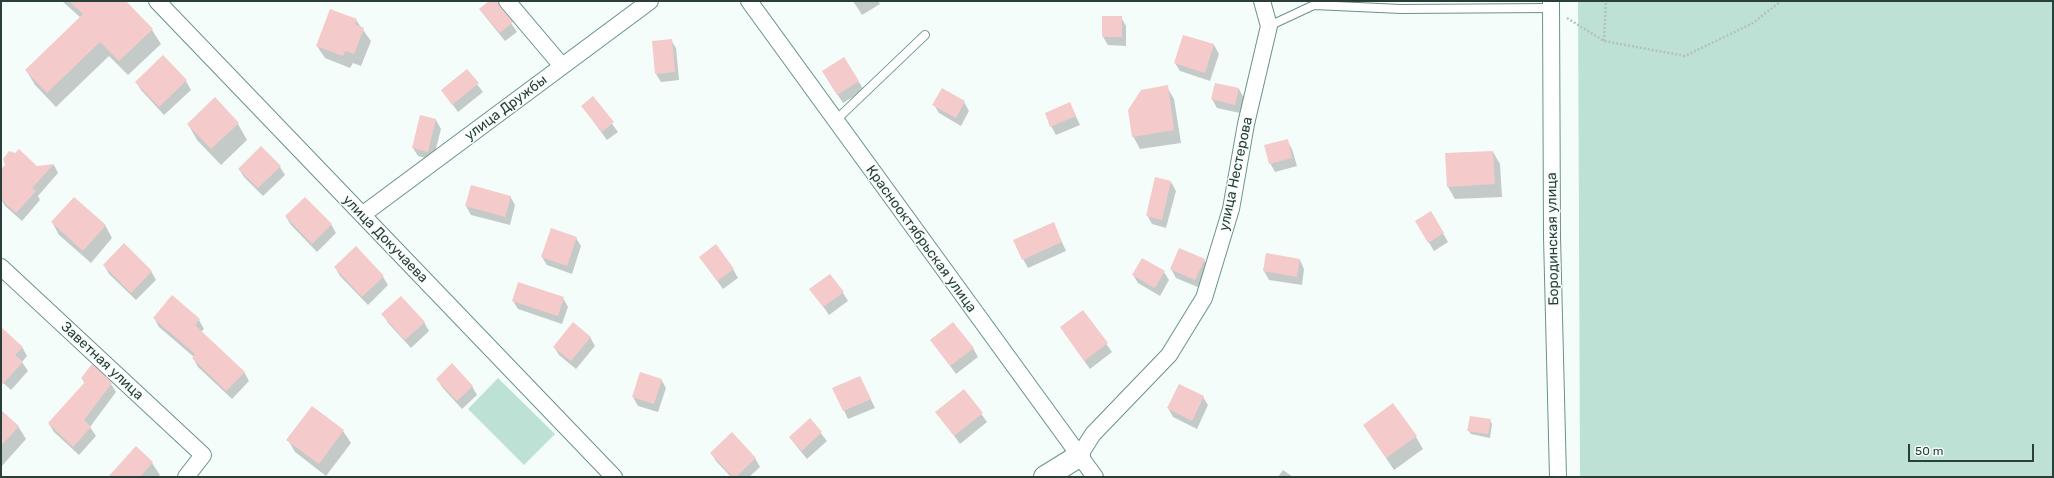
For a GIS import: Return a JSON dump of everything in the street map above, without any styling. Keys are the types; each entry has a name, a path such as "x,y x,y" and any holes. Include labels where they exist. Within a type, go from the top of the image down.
{"street":[{"name":"улица Докучаева","path":"157,1 614,477"},
{"path":"507,1 562,66"},
{"name":"улица Дружбы","path":"362,215 650,1"},
{"name":"Краснооктябрьская улица","path":"749,1 1095,477"},
{"path":"1262,1 1270,26"},
{"name":"Бородинская улица","path":"1551,4 1552,237 1558,477"},
{"name":"улица Нестерова","path":"1045,477 1079,456 1093,434 1169,355 1204,298 1231,209 1246,124 1270,26"},
{"name":"Заветная улица","path":"1,267 203,455 186,477"}],"lane":[{"path":"1270,26 1314,5 1408,9 1551,4"},
{"path":"835,121 925,35"}],"path":[{"path":"1604,41 1606,1"},
{"path":"1551,4 1604,41 1685,56 1754,23 1781,1"}],"green space":[{"path":"1578,1 2053,1 2053,477 1580,477"},
{"path":"498,378 555,434 524,465 468,409"}],"building":[{"path":"69,1 126,1 153,29 119,61 100,42 47,93 25,70 83,14"},
{"path":"489,1 498,1 500,7 513,22 500,33 479,9"},
{"path":"330,9 357,19 355,24 364,28 354,54 345,51 343,56 316,46"},
{"path":"1102,16 1122,16 1122,37 1102,37"},
{"path":"1183,35 1214,44 1205,73 1174,63"},
{"path":"672,39 675,72 655,74 652,41"},
{"path":"163,55 187,80 159,107 135,82"},
{"path":"844,57 859,81 837,95 822,71"},
{"path":"467,69 479,83 452,105 441,90"},
{"path":"1215,83 1239,88 1235,105 1211,99"},
{"path":"1168,85 1174,130 1132,137 1128,110 1141,90"},
{"path":"942,88 965,101 956,118 932,105"},
{"path":"593,96 614,122 602,132 581,106"},
{"path":"215,97 239,123 211,149 187,124"},
{"path":"1070,102 1076,116 1050,127 1045,113"},
{"path":"420,115 436,119 428,152 412,148"},
{"path":"1288,139 1292,158 1269,164 1264,145"},
{"path":"261,146 281,166 258,188 238,169"},
{"path":"19,149 37,166 54,164 32,188 36,191 16,213 1,199 1,169 5,165 3,159 9,151 15,153"},
{"path":"1493,151 1495,184 1447,187 1445,153"},
{"path":"1155,177 1171,181 1162,220 1146,216"},
{"path":"471,185 511,196 505,217 465,206"},
{"path":"74,197 106,225 83,251 51,222"},
{"path":"305,197 332,224 312,244 285,216"},
{"path":"1431,211 1444,233 1428,243 1415,221"},
{"path":"1054,222 1062,242 1022,260 1013,240"},
{"path":"551,228 577,237 567,266 541,257"},
{"path":"124,243 152,271 131,293 103,265"},
{"path":"716,244 734,269 717,281 699,257"},
{"path":"356,246 384,276 362,297 334,267"},
{"path":"1179,248 1205,259 1195,280 1170,269"},
{"path":"1266,253 1300,259 1297,277 1263,271"},
{"path":"1142,258 1165,271 1155,288 1132,275"},
{"path":"830,274 844,292 823,307 809,289"},
{"path":"518,282 564,297 558,316 512,301"},
{"path":"172,295 200,319 195,325 245,372 226,391 192,358 195,354 153,318"},
{"path":"401,296 425,322 405,340 381,314"},
{"path":"1083,310 1108,343 1084,361 1060,327"},
{"path":"573,322 591,337 571,361 553,347"},
{"path":"953,322 974,348 950,366 930,340"},
{"path":"1,327 23,347 15,355 23,362 1,386"},
{"path":"452,363 473,386 457,401 436,379"},
{"path":"92,364 112,383 84,420 91,427 73,447 48,423 85,382 81,378"},
{"path":"640,372 662,379 654,404 632,397"},
{"path":"860,376 871,399 843,411 832,388"},
{"path":"1179,384 1204,396 1192,421 1167,408"},
{"path":"964,389 983,413 954,436 935,412"},
{"path":"1393,403 1417,436 1386,458 1363,425"},
{"path":"312,406 344,430 319,464 286,440"},
{"path":"1,410 19,426 1,446"},
{"path":"1470,416 1491,419 1488,434 1467,431"},
{"path":"810,418 822,432 802,451 789,437"},
{"path":"732,432 756,458 736,477 733,477 710,453"},
{"path":"136,446 153,462 140,477 108,477"}]}
